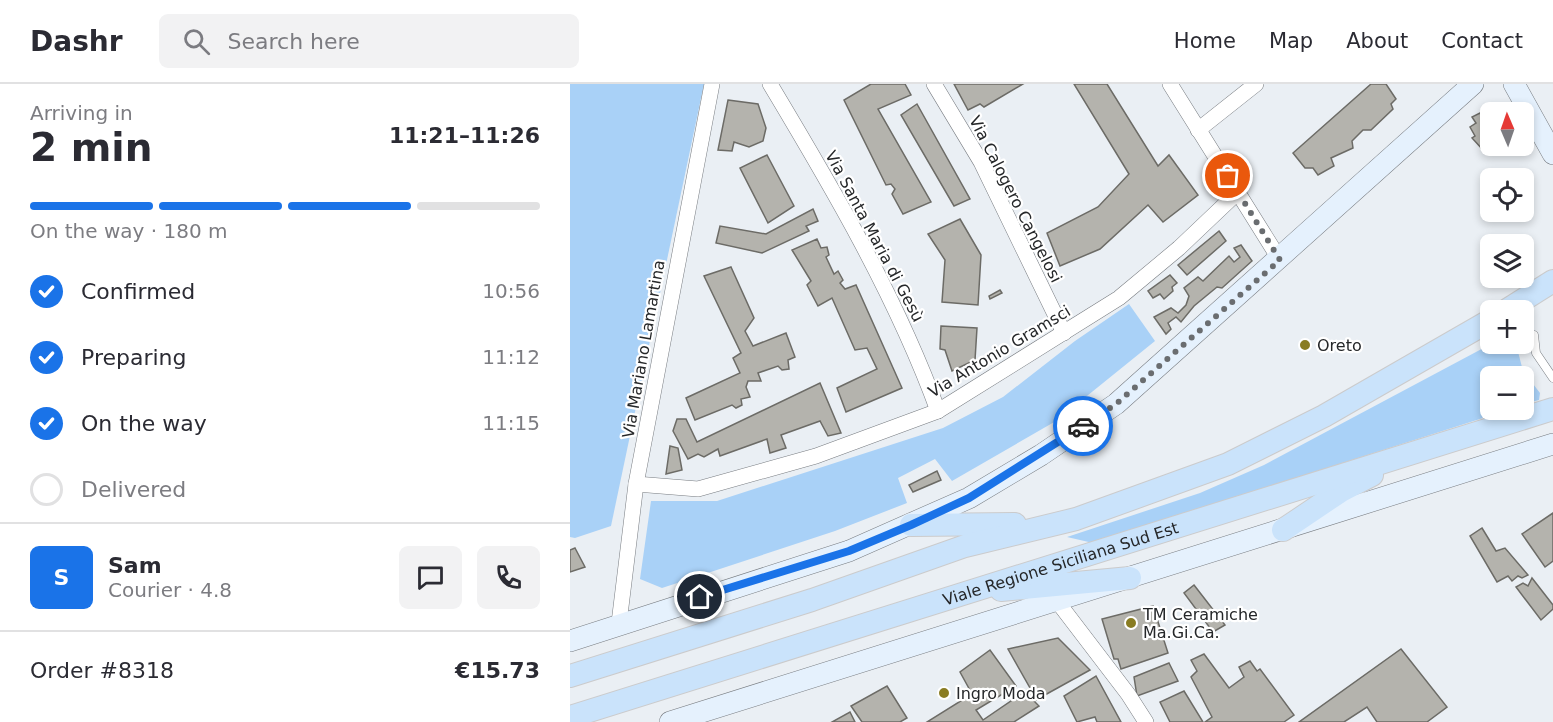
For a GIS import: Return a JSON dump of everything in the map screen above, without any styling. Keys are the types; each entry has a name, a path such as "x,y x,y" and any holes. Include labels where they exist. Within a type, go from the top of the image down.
{"main road":[{"path":"1522,300 1553,281"},
{"path":"570,676 812,600 965,546 1076,519 1228,464 1324,416 1480,326"},
{"name":"Viale Regione Siciliana Sud Est","path":"570,717 1553,409"},
{"path":"1283,530 1341,490 1430,446"},
{"path":"911,525 1003,525 1076,519"},
{"path":"957,594 1130,578"}],"street":[{"name":"Via Mariano Lamartina","path":"620,623 636,484 712,84"},
{"name":"Via Santa Maria di Gesù","path":"770,84 891,300 923,369 938,411"},
{"name":"Via Calogero Cangelosi","path":"934,84 981,162 1064,333"},
{"path":"1170,84 1280,260"},
{"path":"1198,130 1256,84"},
{"path":"570,641 849,551 969,498 1079,433 1116,404 1421,136 1473,84"},
{"path":"1514,84 1553,154"},
{"name":"Via Antonio Gramsci","path":"636,484 698,489 708,487 816,456 938,411 1119,298 1179,248 1238,192"},
{"path":"670,722 1553,444"},
{"path":"1057,601 1128,694 1146,722"}],"lane":[{"path":"1534,335 1536,353 1553,378"}],"shaded area":[{"path":"570,84 704,84 611,526 575,538 570,537"},
{"path":"1129,304 1155,341 1056,421 952,481 935,459 898,478 907,503 835,531 662,588 640,579 651,501 717,501 943,428 1003,397 1075,341"},
{"path":"1480,350 1480,354 1519,354 1522,366 1480,366 1480,419 1093,543 1067,537 1200,493 1264,465"},
{"path":"1534,385 1540,393 1539,400 1534,401"}],"building":[{"path":"871,84 905,84 911,95 878,109 931,202 903,214 892,194 895,189 891,184 886,185 844,100"},
{"path":"954,84 1023,84 984,107 980,104 968,110"},
{"path":"1074,84 1107,84 1158,166 1169,155 1198,195 1163,222 1148,205 1100,249 1060,266 1047,233 1098,207 1129,174"},
{"path":"1371,84 1386,84 1396,99 1391,104 1393,109 1371,130 1363,130 1352,141 1353,148 1331,158 1334,166 1318,175 1313,168 1305,168 1293,153"},
{"path":"728,100 758,104 766,128 763,141 749,147 734,142 732,151 718,150"},
{"path":"917,104 970,199 954,206 901,115"},
{"path":"1480,113 1480,147 1472,138 1475,136 1470,127 1476,123 1472,117"},
{"path":"767,155 794,206 768,223 740,168"},
{"path":"813,209 818,221 806,226 809,231 762,253 716,243 720,226 766,234"},
{"path":"960,219 981,255 978,305 942,302 945,260 928,234"},
{"path":"1219,231 1226,241 1187,275 1178,265"},
{"path":"817,239 821,248 827,247 829,255 826,257 834,274 838,271 843,280 840,283 845,289 856,285 902,388 846,412 837,388 877,369 867,348 855,350 832,298 818,306 807,285 811,281 792,250"},
{"path":"1241,245 1252,261 1222,288 1217,287 1194,306 1181,322 1176,317 1168,323 1171,329 1166,334 1154,317 1171,308 1178,313 1186,305 1189,296 1184,288 1198,277 1203,281 1229,256 1234,262 1240,257 1234,248"},
{"path":"731,267 754,318 745,331 753,346 786,333 795,357 788,360 789,369 782,370 778,366 758,373 761,381 748,381 746,387 750,397 741,399 742,405 736,408 732,405 695,420 686,398 740,373 733,358 741,353 704,276"},
{"path":"1170,275 1177,283 1172,287 1173,291 1164,299 1160,294 1153,298 1148,291"},
{"path":"1000,290 1002,293 990,299 989,296"},
{"path":"941,326 977,328 975,360 952,371 945,350 940,349"},
{"path":"820,383 841,433 828,436 820,421 781,435 786,448 770,453 767,439 720,456 718,449 704,457 698,454 688,459 673,431 677,419 686,419 697,442"},
{"path":"670,446 678,448 682,470 666,474"},
{"path":"937,471 941,480 913,492 909,485"},
{"path":"1553,513 1553,561 1545,567 1522,534"},
{"path":"1482,528 1496,551 1505,548 1528,575 1522,578 1518,576 1512,581 1508,576 1497,582 1470,536"},
{"path":"575,548 585,567 570,572 570,550"},
{"path":"1532,578 1553,605 1553,609 1541,620 1516,587 1523,583 1528,586"},
{"path":"1194,585 1225,625 1213,632 1184,593"},
{"path":"1153,606 1168,653 1121,669 1118,659 1114,659 1102,619"},
{"path":"1058,638 1090,670 1034,701 1039,706 1014,722 927,722 972,694 960,672 990,650 1016,686 976,710 983,720 1030,688 1008,649"},
{"path":"1401,649 1447,707 1427,722 1377,722 1367,707 1344,722 1299,722"},
{"path":"1204,654 1229,688 1244,677 1239,667 1250,661 1257,671 1260,669 1294,715 1284,722 1205,722 1212,717 1191,677 1197,671 1191,660"},
{"path":"1169,663 1178,681 1137,696 1134,677"},
{"path":"1096,676 1121,722 1097,722 1095,717 1077,722 1064,696"},
{"path":"887,686 907,718 900,722 862,722 851,706"},
{"path":"1184,691 1203,722 1170,722 1160,702"},
{"path":"850,712 855,722 832,722"}],"way so far":[{"path":"1083,426 1116,404 1280,260 1228,176"}],"place":[{"name":"Oreto","path":"1305,345"},
{"name":"TM Ceramiche Ma.Gi.Ca.","path":"1131,623"},
{"name":"Ingro Moda","path":"944,693"}],"route":[{"path":"700,597 849,551 911,525 969,498 1041,455 1083,426"}]}
